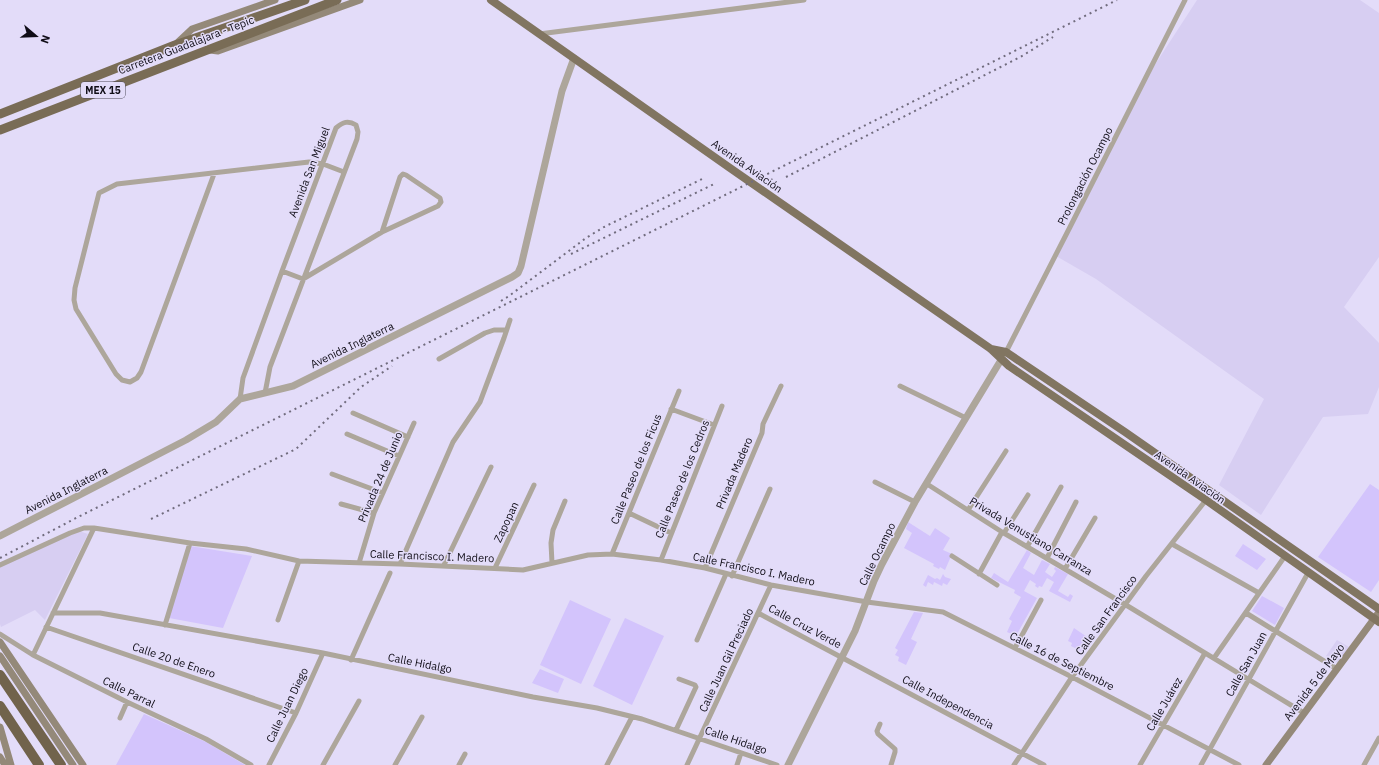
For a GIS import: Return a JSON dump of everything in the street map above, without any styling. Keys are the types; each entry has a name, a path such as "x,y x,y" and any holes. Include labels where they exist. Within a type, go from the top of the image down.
{"highway":[{"name":"Carretera Guadalajara - Tepic","path":"0,113 175,45 305,0"},
{"name":"Carretera Guadalajara - Tepic","path":"0,130 337,0"},
{"path":"0,675 61,765"},
{"path":"0,706 40,765"}],"main road":[{"path":"175,45 192,29 275,0"},
{"path":"206,50 218,51 360,0"},
{"name":"Avenida Aviación","path":"491,0 730,168 991,348 1001,360 1206,500 1308,573 1378,618"},
{"name":"Avenida Aviación","path":"991,348 1006,352 1131,436 1379,609"},
{"name":"Avenida 5 de Mayo","path":"1266,765 1337,669 1378,618"},
{"path":"0,642 83,765"},
{"path":"0,656 73,765"},
{"path":"0,727 11,765"},
{"path":"72,749 78,765"},
{"path":"0,758 5,765"}],"street":[{"path":"539,34 767,2 804,0"},
{"name":"Prolongación Ocampo","path":"1001,360 1185,0"},
{"name":"Avenida Inglaterra","path":"0,536 186,440 216,422 240,399 293,386 505,281 518,273 521,266 562,90 574,58"},
{"name":"Avenida San Miguel","path":"240,399 243,378 336,128 341,123 352,122 356,126 358,132 357,138 270,367 265,393"},
{"path":"214,174 141,372 137,378 130,382 122,380 116,374 76,308 74,300 75,288 98,193 117,184 309,162 323,164 344,172"},
{"path":"282,271 303,279 382,232 438,206 441,202 440,198 406,175 400,176 382,232"},
{"path":"400,564 453,442 480,402 510,320"},
{"path":"439,359 485,333 494,330 506,330"},
{"name":"Calle Ocampo","path":"788,765 842,657 880,570 915,502 1001,360"},
{"name":"Privada Madero","path":"705,568 762,434 763,424 781,386"},
{"path":"900,386 966,418"},
{"name":"Calle Paseo de los Ficus","path":"612,554 679,391"},
{"name":"Calle Paseo de los Cedros","path":"661,560 722,406"},
{"path":"671,409 714,425"},
{"path":"353,413 408,437"},
{"name":"Privada 24 de Junio","path":"360,563 374,513 414,424"},
{"path":"346,434 400,456"},
{"path":"968,510 1006,451"},
{"path":"444,565 491,467"},
{"path":"332,474 383,493"},
{"path":"875,482 915,502"},
{"name":"Privada Venustiano Carranza","path":"927,484 1003,533 1126,604 1304,713"},
{"name":"Zapopan","path":"495,568 534,485"},
{"path":"1027,547 1061,487"},
{"path":"732,576 770,489"},
{"path":"979,574 1003,533 1028,495"},
{"name":"Calle San Francisco","path":"1014,765 1072,677 1206,500"},
{"path":"552,563 551,543 553,530 565,501"},
{"path":"1047,558 1076,502"},
{"path":"341,504 374,513"},
{"path":"629,513 671,533"},
{"path":"1065,569 1094,518"},
{"name":"Calle Francisco I. Madero","path":"0,565 70,533 84,528 94,528 190,543 246,549 299,561 444,565 523,570 588,555 612,554 661,560 705,568 771,585 867,602"},
{"path":"33,655 94,528"},
{"path":"165,625 190,543"},
{"path":"1172,544 1259,593"},
{"path":"952,556 997,585"},
{"path":"1214,658 1285,556"},
{"path":"278,620 299,561"},
{"path":"351,660 390,573"},
{"name":"Calle San Juan","path":"1201,765 1308,573"},
{"path":"697,640 726,574"},
{"name":"Calle Juan Gil Preciado","path":"687,765 771,585"},
{"path":"1015,648 1041,600"},
{"name":"Calle 16 de Septiembre","path":"867,602 943,612 1072,677 1239,765"},
{"name":"Calle Hidalgo","path":"53,613 100,613 323,653 351,660 597,708 676,730 777,765"},
{"name":"Calle Cruz Verde","path":"758,613 842,657"},
{"path":"1246,613 1337,669"},
{"name":"Calle 20 de Enero","path":"46,627 296,712"},
{"name":"Calle Parral","path":"0,634 33,655 127,702 206,739 251,765"},
{"name":"Calle Juan Diego","path":"269,765 296,712 323,653"},
{"name":"Calle Juárez","path":"1140,765 1205,653"},
{"name":"Calle Independencia","path":"842,657 1044,765"},
{"path":"676,730 695,691 695,685 679,679"},
{"path":"323,765 360,701"},
{"path":"120,718 127,702"},
{"path":"394,765 422,717"},
{"path":"608,765 632,717"},
{"path":"880,724 877,731 878,734 895,750 890,765"},
{"path":"1364,765 1379,738"},
{"path":"737,765 742,753"},
{"path":"459,765 465,754"}],"shaded area":[{"path":"1197,0 1360,0 1379,13 1379,257 1344,307 1379,343 1379,387 1368,414 1323,417 1261,515 1219,485 1264,399 1096,279 1056,256 1145,80"},
{"path":"1370,484 1379,490 1379,580 1371,592 1318,557"},
{"path":"908,522 930,536 935,528 950,538 943,550 952,554 945,570 940,567 939,569 933,566 934,564 904,548 912,533 906,529"},
{"path":"79,531 88,534 45,620 35,610 1,627 0,567"},
{"path":"1243,544 1266,559 1257,570 1235,556"},
{"path":"190,546 252,556 223,628 169,618"},
{"path":"1027,550 1031,553 1023,568 1034,575 1042,560 1050,564 1045,572 1052,577 1056,571 1054,569 1055,567 1068,574 1058,591 1068,597 1070,594 1073,596 1070,602 1049,591 1054,582 1047,578 1042,587 1039,586 1038,588 1035,586 1036,584 1030,580 1024,591 1037,598 1016,636 1007,632 1012,621 1009,619 1021,597 1014,593 1015,590 991,578 994,573 1008,582"},
{"path":"943,574 945,577 951,579 947,585 943,583 942,586 934,582 933,585 928,582 926,587 923,585 928,575 940,580"},
{"path":"1262,596 1284,608 1275,625 1252,611"},
{"path":"570,600 611,619 581,684 540,665"},
{"path":"914,612 923,613 911,639 917,642 906,665 898,661 899,657 895,655 898,650 895,648"},
{"path":"625,618 664,636 632,705 593,686"},
{"path":"1074,628 1090,639 1081,651 1071,646 1072,643 1068,641"},
{"path":"1337,640 1349,647 1338,663 1326,656"},
{"path":"540,669 564,679 558,693 532,683"},
{"path":"144,714 206,742 245,765 116,765"}],"railway":[{"path":"0,558 78,517 1117,0"},
{"path":"786,177 1022,56 1053,37"},
{"path":"501,301 586,238 604,227 702,179"},
{"path":"571,254 714,184"},
{"path":"151,519 296,449 361,387 392,366"}]}
